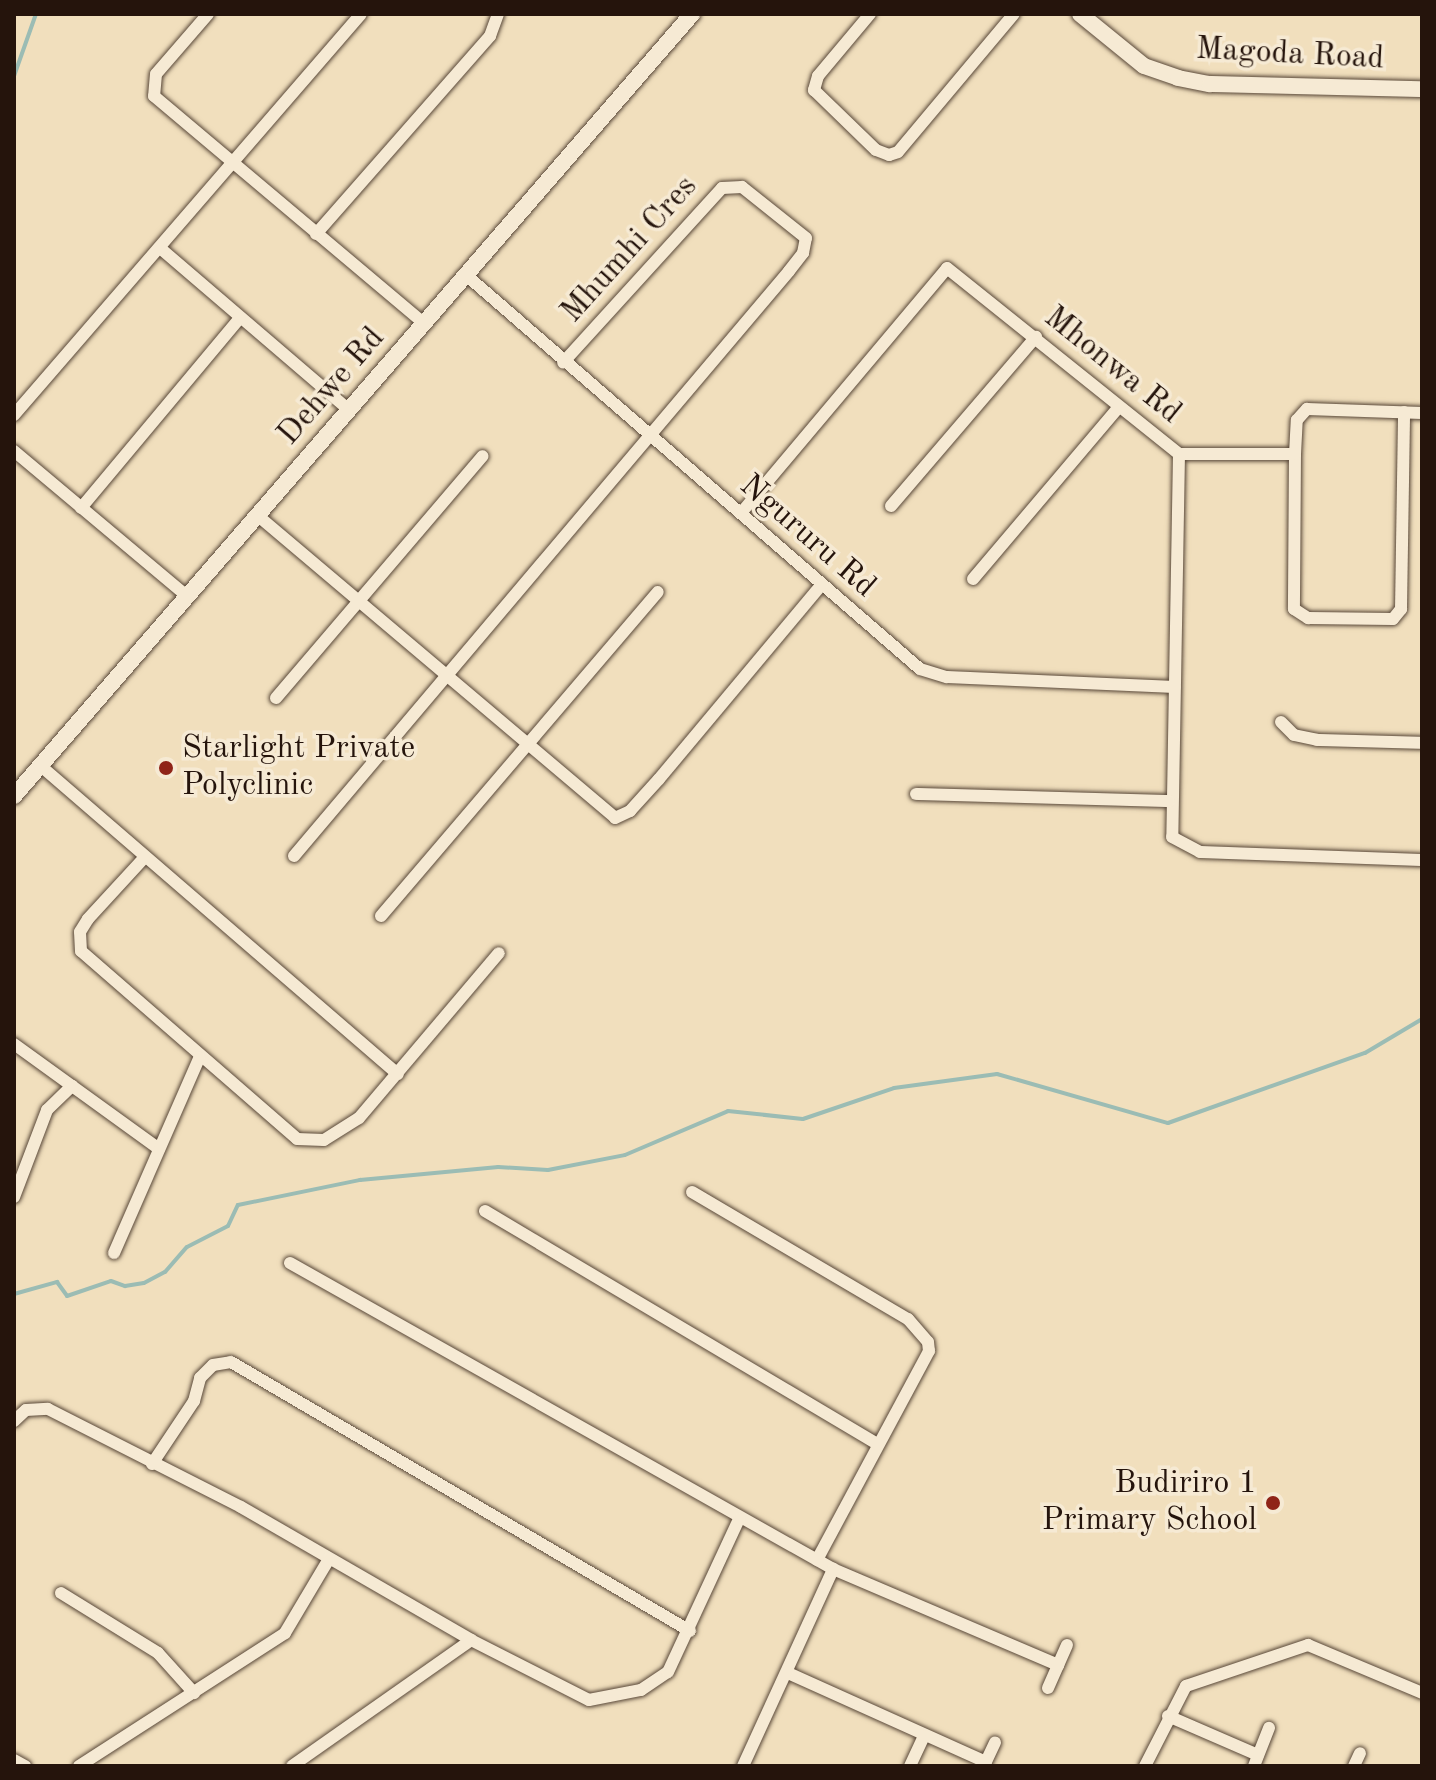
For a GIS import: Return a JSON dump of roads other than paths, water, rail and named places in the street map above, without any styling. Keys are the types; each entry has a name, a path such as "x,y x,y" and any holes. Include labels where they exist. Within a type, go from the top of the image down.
{"street":[{"path":"208,14 156,74 152,89 159,103 425,324"},
{"path":"14,415 361,14"},
{"path":"316,234 490,36 498,14"},
{"name":"Dehwe Rd","path":"14,796 692,14"},
{"path":"870,14 818,76 814,90 876,150 889,155 898,152 1014,14"},
{"name":"Magoda Road","path":"1080,14 1144,66 1178,78 1210,84 1422,89"},
{"name":"Mhumhi Cres","path":"563,363 722,188 742,187 806,238 797,261 649,436"},
{"path":"160,248 349,410"},
{"name":"Mhonwa Rd","path":"741,513 942,271 954,270 1118,408 1179,454 1295,454"},
{"name":"Ngururu Rd","path":"466,275 563,363 932,674 1175,687"},
{"path":"81,508 240,318"},
{"path":"891,506 1036,337"},
{"path":"973,579 1118,408"},
{"path":"1404,412 1401,609 1393,619 1308,618 1292,607 1297,420 1307,409 1404,412 1422,413"},
{"path":"294,856 444,673 649,436"},
{"path":"14,451 187,596"},
{"path":"1179,454 1175,687 1169,801 1172,837 1200,852 1422,860"},
{"path":"276,698 483,456"},
{"path":"257,515 602,812 622,817 822,584"},
{"path":"381,916 525,743 658,592"},
{"path":"1281,722 1294,735 1317,740 1422,743"},
{"path":"42,767 398,1074"},
{"path":"916,794 1169,801"},
{"path":"144,858 88,919 80,932 81,951 285,1133 308,1142 341,1133 398,1074 499,953"},
{"path":"14,1044 159,1149"},
{"path":"114,1253 199,1058"},
{"path":"14,1197 47,1110 72,1086"},
{"path":"692,1192 925,1333 929,1351 817,1560"},
{"path":"485,1211 878,1444"},
{"path":"290,1263 739,1519 833,1569 1058,1665"},
{"path":"152,1464 194,1401 200,1378 213,1365 231,1362 690,1631"},
{"path":"14,1421 26,1410 48,1409 241,1507 471,1640 577,1697 603,1699 657,1682 690,1631 739,1519"},
{"path":"79,1766 285,1633 329,1559"},
{"path":"743,1766 833,1569"},
{"path":"61,1593 158,1653 194,1693"},
{"path":"292,1766 471,1640"},
{"path":"1048,1688 1067,1645"},
{"path":"1145,1766 1186,1686 1308,1645 1422,1693"},
{"path":"788,1673 985,1764 995,1742"},
{"path":"1168,1716 1256,1760 1269,1728"},
{"path":"910,1766 924,1736"},
{"path":"1354,1766 1360,1753"},
{"path":"14,1760 25,1766"}],"waterway":[{"path":"14,76 36,14"},
{"path":"14,1294 57,1282 67,1296 111,1281 125,1286 144,1283 165,1272 187,1247 228,1226 238,1205 360,1180 498,1167 548,1170 625,1155 728,1111 803,1119 894,1088 997,1074 1168,1123 1365,1053 1422,1019"}],"place":[{"name":"Starlight Private Polyclinic","path":"166,768"},
{"name":"Budiriro 1 Primary School","path":"1273,1503"}]}
